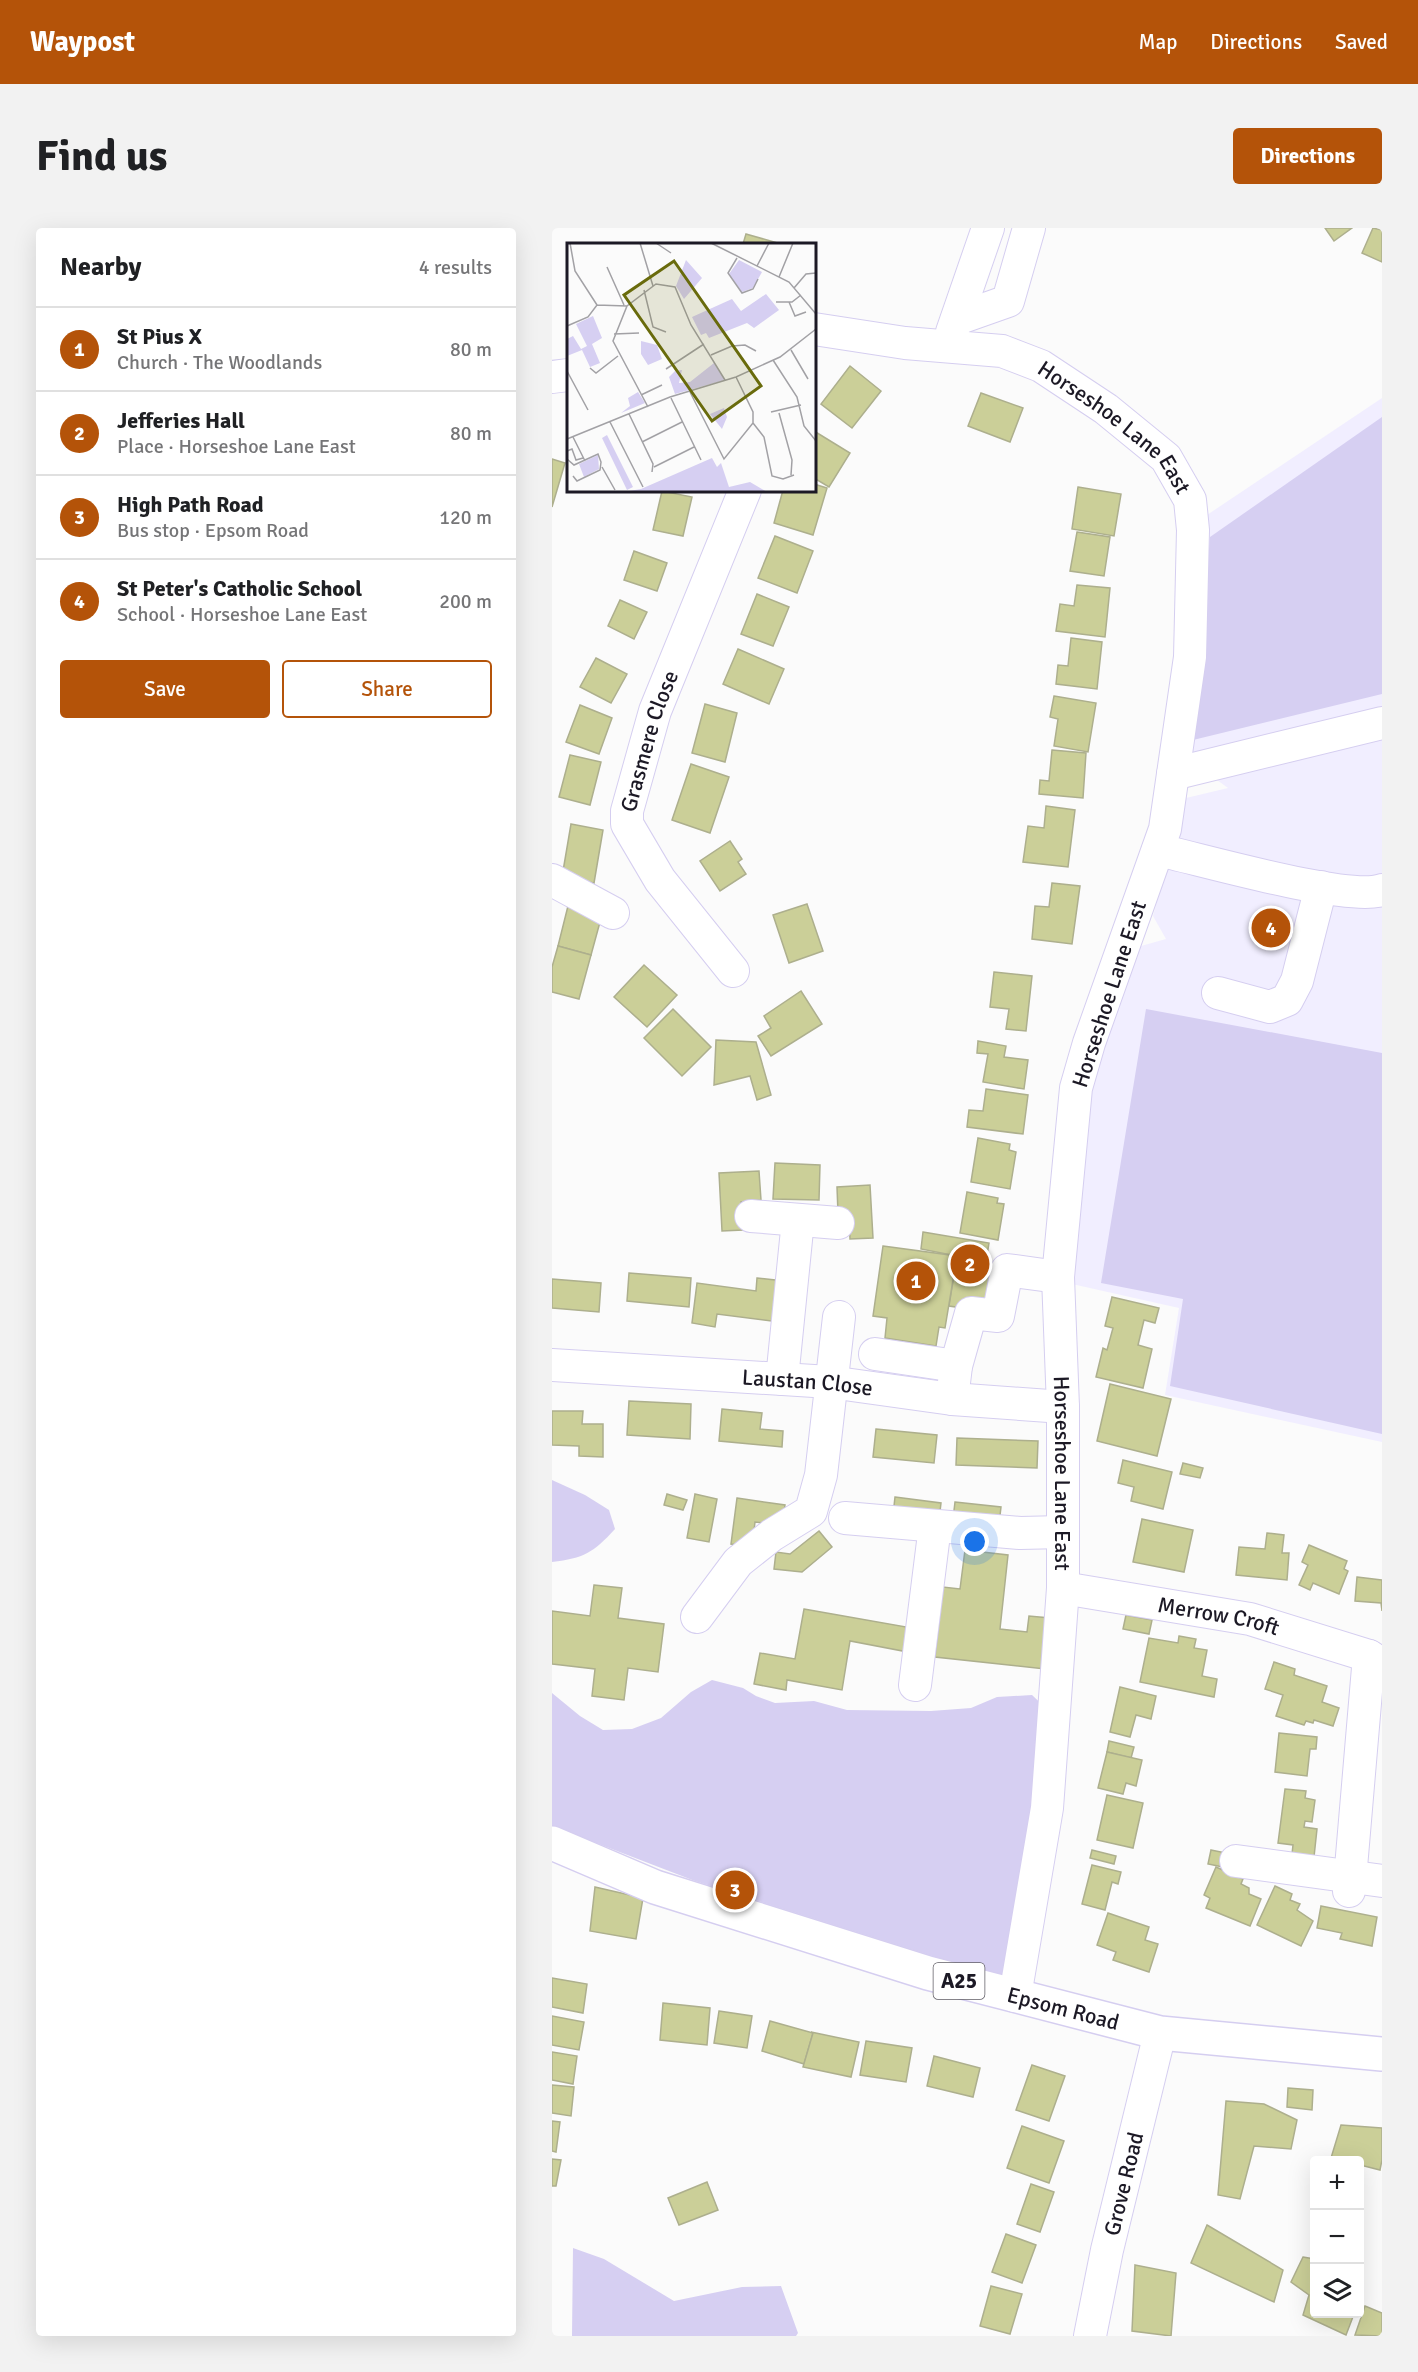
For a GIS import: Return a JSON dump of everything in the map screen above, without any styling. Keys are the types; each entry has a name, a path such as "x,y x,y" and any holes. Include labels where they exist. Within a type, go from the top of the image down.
{"main road":[{"name":"Epsom Road","path":"552,1843 656,1887 928,1973 1160,2033 1382,2054"}],"street":[{"path":"952,333 988,228"},
{"path":"952,333 1008,301 1029,228"},
{"name":"Horseshoe Lane East","path":"816,329 905,343 952,333 1041,366 1106,409 1166,458 1190,500 1193,530 1190,657 1165,829 1089,1042 1076,1088 1058,1277 1063,1407 1063,1588 1047,1808 1015,1995"},
{"path":"552,377 567,375"},
{"name":"Grasmere Close","path":"733,970 660,880 627,824 627,811 655,711 745,492"},
{"path":"1173,774 1382,723"},
{"path":"1158,849 1321,887 1372,892 1382,890"},
{"path":"552,880 613,914"},
{"path":"1218,993 1270,1007 1287,1000 1297,981 1321,887"},
{"path":"751,1216 838,1223"},
{"path":"782,1379 798,1220"},
{"path":"952,1399 956,1366 971,1313 998,1316 1006,1270 1058,1277"},
{"path":"697,1617 738,1562 772,1536 811,1511 820,1475 839,1317"},
{"path":"875,1354 956,1366"},
{"name":"Laustan Close","path":"552,1365 830,1382 952,1399 1063,1407"},
{"path":"845,1518 1020,1533 1063,1532"},
{"path":"915,1685 935,1526"},
{"name":"Merrow Croft","path":"1063,1588 1250,1619 1375,1660 1350,1883"},
{"path":"1236,1861 1350,1883 1382,1881"},
{"name":"Grove Road","path":"1090,2336 1107,2250 1160,2033"}],"shaded area":[{"path":"1382,398 1382,1442 1165,1395 1179,1308 1072,1284 1074,1215 1097,1048 1141,946 1166,939 1153,916 1186,798 1228,788 1191,761 1204,517"},
{"path":"1382,417 1382,694 1193,740 1210,537"},
{"path":"1146,1009 1382,1053 1382,1434 1170,1386 1183,1299 1101,1283"},
{"path":"552,1480 585,1495 609,1510 615,1529 587,1553 572,1559 552,1562"},
{"path":"712,1680 743,1688 775,1703 814,1701 847,1710 931,1711 971,1708 997,1697 1032,1695 1054,1716 1018,1983 695,1881 552,1826 552,1693 580,1716 603,1730 632,1729 661,1718 691,1692"},
{"path":"573,2248 604,2259 674,2301 742,2287 781,2286 798,2333 796,2336 572,2336"}],"building":[{"path":"1325,228 1352,228 1334,241"},
{"path":"1373,228 1382,230 1382,262 1362,253"},
{"path":"746,234 778,243 743,243"},
{"path":"850,366 881,391 852,428 821,404"},
{"path":"981,393 1023,408 1010,442 968,426"},
{"path":"816,432 850,453 829,487 816,479"},
{"path":"552,459 565,463 552,507"},
{"path":"816,485 827,488 813,535 774,523 782,492 816,492"},
{"path":"1078,487 1121,494 1114,536 1072,529"},
{"path":"662,492 692,497 683,536 653,530"},
{"path":"1077,532 1110,537 1104,576 1070,571"},
{"path":"775,536 813,551 797,593 758,578"},
{"path":"634,551 667,563 657,591 624,580"},
{"path":"1077,585 1110,588 1105,637 1056,631 1060,604 1074,606"},
{"path":"757,594 789,607 773,646 741,634"},
{"path":"620,600 647,612 634,639 608,626"},
{"path":"1071,638 1102,642 1097,689 1056,684 1058,665 1068,666"},
{"path":"738,649 784,669 769,704 723,684"},
{"path":"596,658 627,674 611,703 580,687"},
{"path":"1054,696 1096,703 1088,752 1054,746 1058,719 1050,717"},
{"path":"705,704 737,713 725,762 692,753"},
{"path":"580,705 612,718 599,754 566,742"},
{"path":"1052,750 1086,753 1083,798 1039,794 1040,780 1049,781"},
{"path":"570,755 601,762 590,805 559,797"},
{"path":"691,764 729,777 710,833 672,820"},
{"path":"1046,806 1075,810 1068,867 1023,862 1028,826 1044,828"},
{"path":"571,824 603,830 594,883 562,877"},
{"path":"730,841 742,859 738,862 746,874 720,891 700,861"},
{"path":"1052,883 1080,886 1072,944 1032,939 1035,906 1049,907"},
{"path":"569,902 603,911 591,955 558,946"},
{"path":"807,904 823,951 789,963 773,915"},
{"path":"558,946 591,955 579,999 552,992 552,967"},
{"path":"644,965 677,995 647,1027 614,997"},
{"path":"994,972 1032,976 1026,1031 1006,1029 1009,1009 990,1007"},
{"path":"801,991 822,1024 771,1056 758,1036 771,1028 764,1016"},
{"path":"673,1009 711,1047 682,1076 644,1038"},
{"path":"716,1040 756,1042 771,1095 757,1100 750,1076 714,1085"},
{"path":"978,1041 1006,1046 1004,1057 1028,1060 1024,1089 983,1082 988,1054 977,1053"},
{"path":"986,1089 1028,1095 1023,1134 967,1127 969,1110 983,1111"},
{"path":"978,1138 1010,1144 1009,1150 1016,1152 1010,1189 971,1182"},
{"path":"775,1163 820,1165 819,1200 773,1199"},
{"path":"759,1171 761,1200 741,1202 743,1230 722,1231 719,1173"},
{"path":"870,1185 873,1238 850,1239 849,1212 838,1213 837,1187"},
{"path":"967,1192 998,1198 997,1203 1004,1204 998,1240 960,1233"},
{"path":"923,1232 989,1243 984,1273 996,1275 990,1312 949,1306 957,1256 921,1249"},
{"path":"883,1246 957,1256 945,1328 939,1327 936,1346 885,1338 887,1318 873,1316"},
{"path":"629,1273 691,1278 689,1307 627,1301"},
{"path":"757,1278 784,1281 779,1322 717,1314 715,1327 692,1323 697,1283 756,1291"},
{"path":"552,1279 601,1283 599,1312 552,1308"},
{"path":"1112,1297 1159,1308 1155,1323 1144,1320 1138,1345 1152,1349 1143,1388 1096,1377 1103,1348 1107,1350 1113,1328 1105,1326"},
{"path":"1110,1384 1171,1399 1157,1456 1097,1441"},
{"path":"629,1401 691,1404 690,1439 627,1435"},
{"path":"722,1409 762,1413 760,1429 783,1431 782,1447 719,1441"},
{"path":"552,1411 583,1411 582,1424 603,1424 603,1457 579,1456 579,1446 552,1445"},
{"path":"876,1429 937,1435 934,1463 873,1457"},
{"path":"957,1438 1038,1441 1037,1468 956,1465"},
{"path":"1123,1460 1172,1472 1163,1509 1131,1501 1134,1487 1118,1483"},
{"path":"1183,1463 1203,1468 1200,1478 1180,1474"},
{"path":"667,1494 687,1500 683,1510 664,1505"},
{"path":"695,1494 717,1499 709,1542 687,1538"},
{"path":"895,1497 941,1503 939,1520 893,1515"},
{"path":"737,1498 785,1505 782,1525 755,1522 752,1547 731,1544"},
{"path":"955,1502 1001,1507 999,1524 953,1519"},
{"path":"1142,1519 1193,1530 1184,1572 1133,1562"},
{"path":"819,1531 832,1547 802,1572 774,1569 776,1552 790,1554"},
{"path":"1267,1533 1284,1535 1282,1553 1289,1553 1287,1580 1236,1575 1239,1547 1265,1549"},
{"path":"1309,1545 1347,1561 1344,1569 1348,1571 1339,1594 1313,1583 1310,1590 1299,1585 1308,1565 1302,1562"},
{"path":"965,1550 1008,1555 1000,1629 1027,1632 1029,1616 1050,1618 1045,1669 935,1657 943,1587 960,1589"},
{"path":"1357,1577 1382,1580 1382,1611 1381,1603 1355,1601"},
{"path":"594,1585 622,1588 618,1618 664,1624 658,1672 628,1668 624,1700 592,1696 595,1669 552,1664 552,1611 590,1616"},
{"path":"804,1609 912,1628 908,1652 850,1641 842,1690 787,1680 786,1690 754,1684 760,1653 795,1659"},
{"path":"1126,1615 1152,1620 1149,1634 1123,1629"},
{"path":"1179,1636 1196,1639 1194,1648 1207,1650 1202,1676 1217,1679 1214,1697 1140,1682 1149,1638 1178,1643"},
{"path":"1274,1662 1295,1669 1294,1675 1327,1686 1322,1702 1339,1708 1333,1726 1314,1720 1313,1723 1306,1721 1304,1725 1276,1716 1283,1695 1265,1689"},
{"path":"1120,1687 1156,1696 1151,1719 1136,1715 1130,1737 1110,1732"},
{"path":"1279,1733 1317,1737 1316,1749 1310,1749 1307,1776 1275,1772"},
{"path":"1109,1741 1134,1747 1131,1758 1107,1752"},
{"path":"1107,1752 1142,1760 1136,1786 1126,1783 1123,1794 1098,1788"},
{"path":"1285,1789 1306,1791 1305,1798 1315,1800 1312,1822 1305,1821 1304,1827 1317,1829 1314,1857 1292,1854 1293,1845 1278,1843"},
{"path":"1107,1795 1143,1803 1133,1848 1097,1840"},
{"path":"1092,1850 1116,1856 1114,1864 1090,1858"},
{"path":"1211,1850 1231,1854 1228,1868 1208,1864"},
{"path":"1092,1865 1121,1872 1118,1884 1112,1882 1105,1910 1082,1904"},
{"path":"1216,1867 1243,1879 1241,1884 1249,1888 1249,1894 1261,1899 1250,1926 1206,1908 1210,1898 1204,1895"},
{"path":"1275,1886 1292,1894 1290,1900 1300,1904 1297,1910 1313,1921 1301,1946 1257,1925"},
{"path":"595,1887 643,1898 636,1939 590,1931"},
{"path":"1321,1906 1377,1917 1372,1946 1340,1939 1342,1933 1317,1928"},
{"path":"1108,1913 1149,1927 1145,1940 1158,1944 1149,1972 1113,1960 1116,1952 1097,1945"},
{"path":"552,1978 587,1984 583,2013 552,2007"},
{"path":"663,2003 710,2008 707,2045 660,2040"},
{"path":"719,2011 752,2016 747,2048 714,2043"},
{"path":"552,2016 584,2022 579,2050 552,2045"},
{"path":"770,2021 813,2033 804,2064 762,2051"},
{"path":"811,2032 859,2042 851,2077 803,2067 813,2033"},
{"path":"866,2041 912,2048 906,2082 860,2075"},
{"path":"552,2052 577,2056 573,2084 552,2080"},
{"path":"934,2056 980,2068 973,2097 927,2086"},
{"path":"1032,2065 1065,2076 1049,2121 1016,2110"},
{"path":"552,2085 574,2087 571,2116 552,2113"},
{"path":"1288,2088 1313,2090 1312,2110 1287,2107"},
{"path":"1226,2101 1264,2104 1297,2120 1291,2149 1254,2146 1240,2199 1218,2195"},
{"path":"552,2121 560,2122 556,2152 552,2151"},
{"path":"1341,2125 1382,2128 1380,2170 1364,2166 1364,2156 1332,2156"},
{"path":"1022,2126 1064,2141 1049,2183 1007,2168"},
{"path":"552,2159 561,2160 556,2186 552,2186"},
{"path":"707,2182 718,2210 679,2225 668,2198"},
{"path":"1031,2184 1054,2192 1040,2232 1017,2224"},
{"path":"1207,2225 1283,2270 1274,2302 1191,2263"},
{"path":"1006,2234 1036,2245 1022,2283 992,2272"},
{"path":"1303,2257 1310,2258 1310,2318 1352,2318 1346,2335 1303,2315 1309,2295 1291,2282"},
{"path":"1135,2265 1176,2273 1171,2336 1132,2331"},
{"path":"991,2286 1022,2294 1010,2334 980,2326"},
{"path":"1365,2306 1382,2313 1382,2336 1355,2335 1361,2318 1364,2318"}],"place":[{"name":"St Peter's Catholic School","path":"1271,928"},
{"name":"Jefferies Hall","path":"970,1264"},
{"name":"St Pius X","path":"916,1281"},
{"name":"High Path Road","path":"735,1890"}]}
